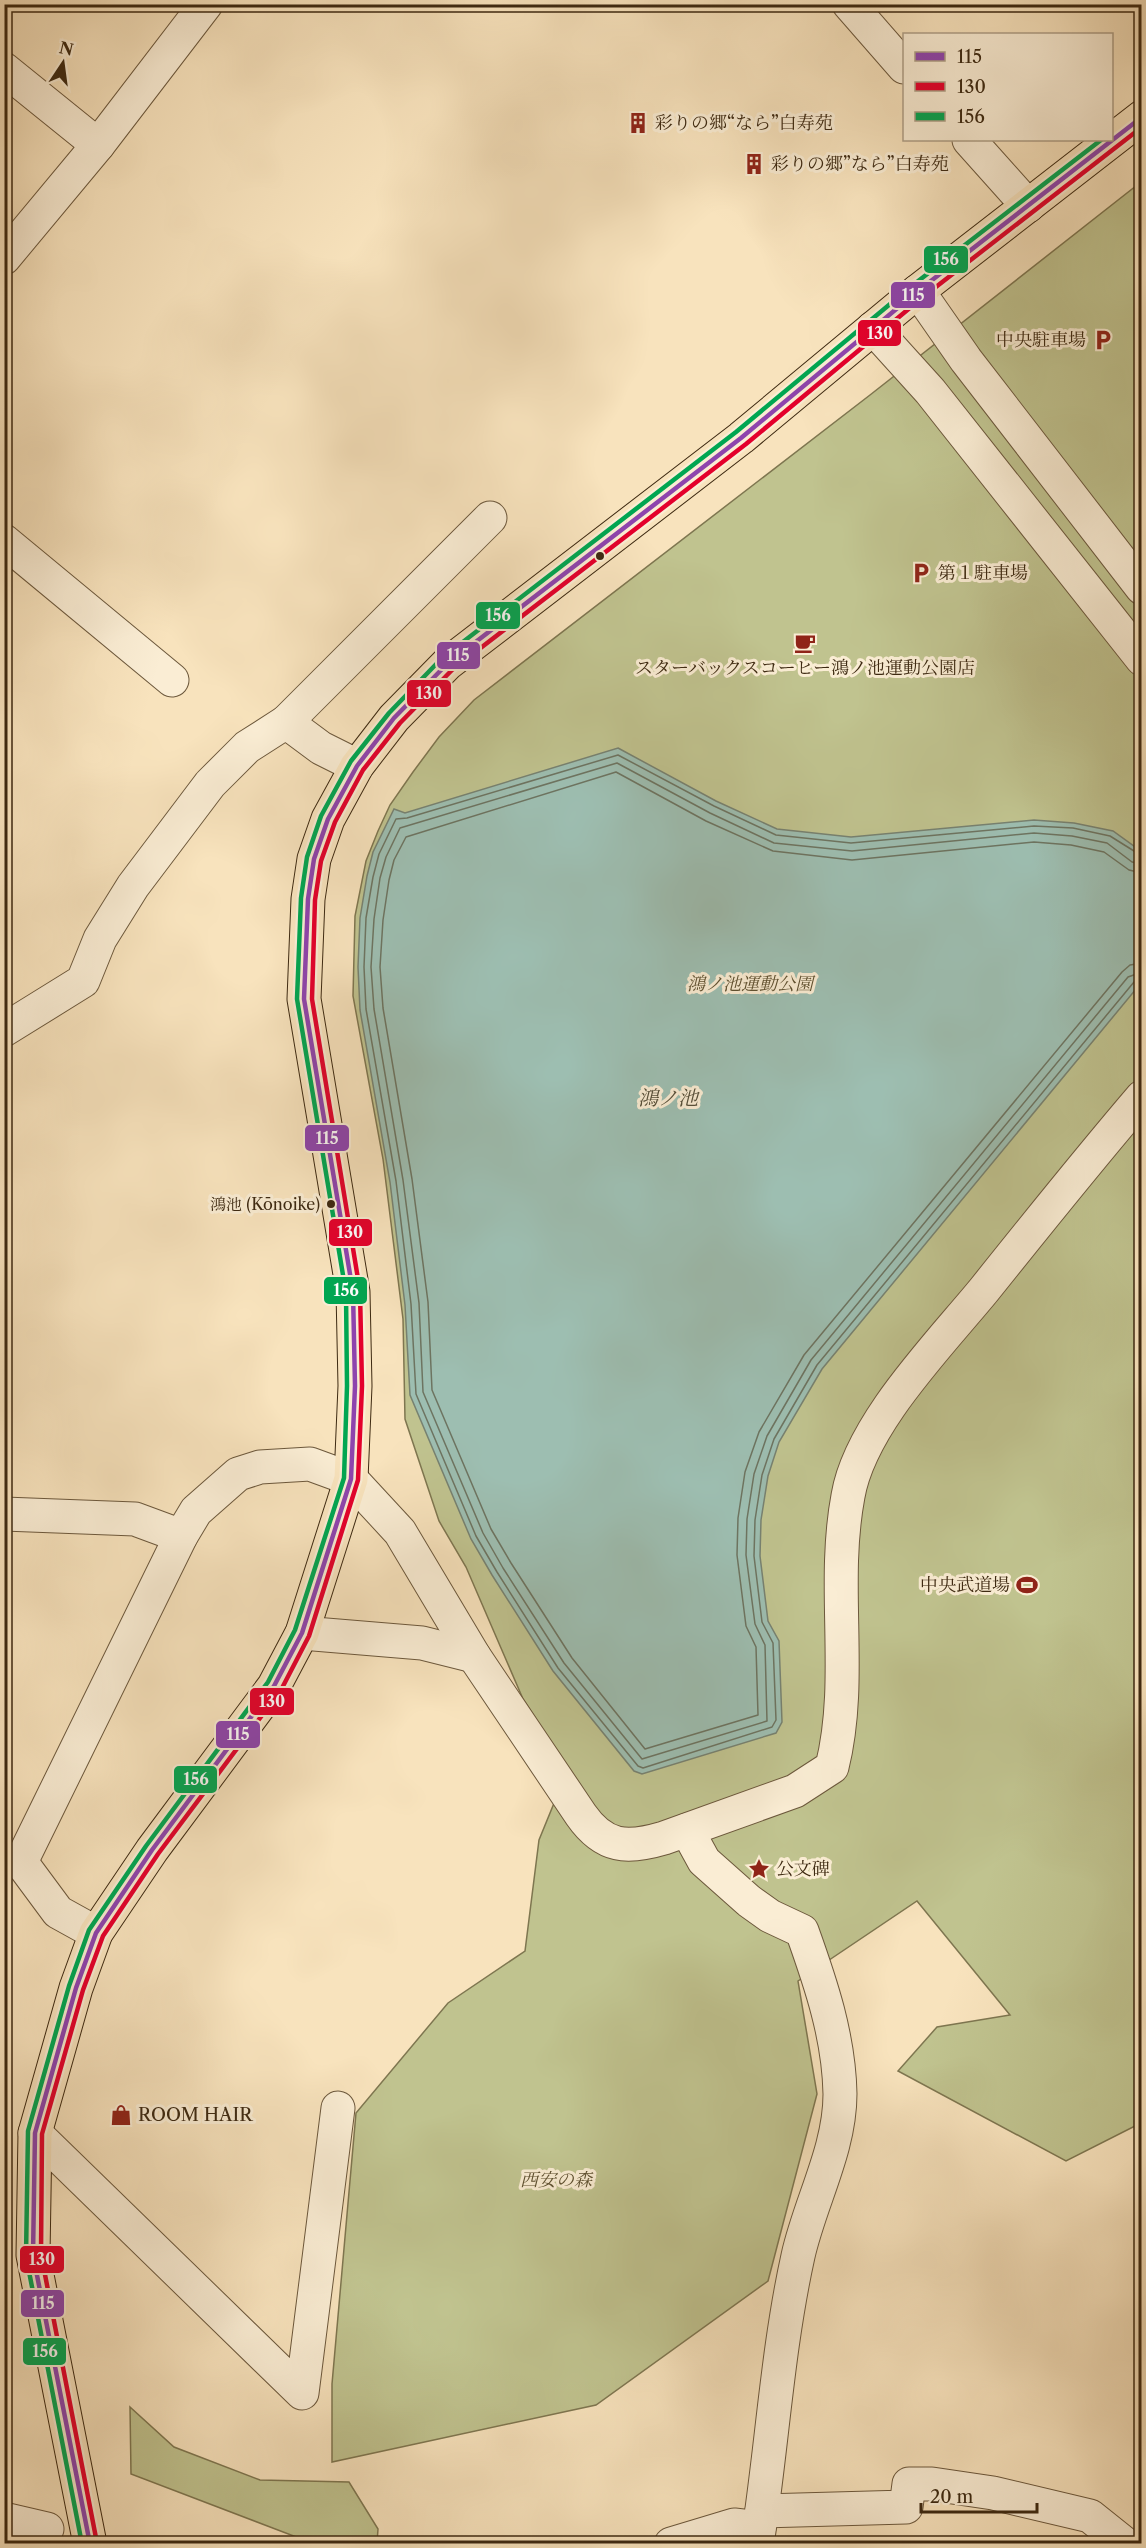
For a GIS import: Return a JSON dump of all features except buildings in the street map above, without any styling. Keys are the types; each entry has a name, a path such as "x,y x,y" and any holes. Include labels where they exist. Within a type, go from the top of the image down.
{"main road":[{"path":"1113,140 1142,117"},
{"path":"90,2544 33,2255 35,2133 75,1988 96,1933 152,1850 274,1686 302,1633 351,1479 355,1386 353,1292 304,999 305,942 314,859 328,819 357,766 394,718 447,664 741,438 918,291 1111,141"}],"street":[{"path":"4,258 98,145 206,4"},
{"path":"849,4 903,66"},
{"path":"4,69 98,145"},
{"path":"970,141 1028,206"},
{"path":"918,291 966,360 1142,588"},
{"path":"873,328 930,391 1142,659"},
{"path":"4,1030 83,981 100,939 134,886 210,784 247,747 286,722 490,518"},
{"path":"4,541 172,680"},
{"path":"286,722 321,748 357,766"},
{"path":"96,1933 58,1912 13,1862 196,1511 238,1474 260,1467 310,1464 351,1479 400,1532 474,1656 591,1830 606,1840 624,1845 646,1843 687,1830 795,1791 832,1767 842,1704 841,1557 848,1495 860,1454 917,1372 1142,1097"},
{"path":"4,1514 135,1519 181,1536"},
{"path":"302,1633 422,1643 474,1656"},
{"path":"687,1830 704,1861 748,1901 770,1916 802,1931 832,2023 837,2058 839,2118 832,2148 810,2208 798,2256 780,2355 759,2527"},
{"path":"35,2133 302,2393 338,2108"},
{"path":"671,2544 734,2525 759,2527 906,2507 909,2484 932,2484 993,2493 1090,2516 1125,2544"},
{"path":"4,2519 47,2529"}],"green space":[{"name":"鴻ノ池運動公園","path":"1141,182 1141,2123 1066,2161 898,2071 937,2027 1010,2015 917,1901 798,1981 817,2094 768,2281 596,2405 332,2462 332,2384 356,2113 448,2003 525,1951 539,1840 568,1769 523,1699 466,1567 439,1521 405,1419 403,1319 383,1159 353,996 355,916 366,861 390,805 439,737 474,700 870,395"},
{"path":"130,2407 174,2447 260,2480 349,2482 378,2529 377,2543 312,2543 131,2474"}],"water":[{"name":"鴻ノ池","path":"618,748 716,801 777,829 851,837 1034,820 1074,823 1113,831 1142,852 1141,983 822,1369 779,1442 768,1476 761,1520 760,1556 768,1621 779,1641 782,1722 776,1733 642,1774 634,1771 553,1671 492,1575 471,1539 410,1395 405,1305 390,1182 360,1010 358,967 360,918 367,876 373,852 394,809 405,813"}],"transit line":[{"name":"115","path":"1113,140 1142,117"},
{"name":"130","path":"97,2543 41,2254 42,2134 83,1990 103,1936 158,1854 281,1690 309,1636 358,1480 362,1386 360,1291 312,999 315,900 321,861 335,822 363,770 400,723 452,670 746,444 923,297 1142,127"},
{"name":"156","path":"82,2544 26,2256 28,2131 69,1986 89,1930 146,1846 268,1682 295,1630 344,1478 347,1386 346,1293 297,999 301,898 307,857 321,816 351,761 389,713 442,658 736,432 913,285 1100,141"},
{"name":"115","path":"90,2544 33,2255 35,2133 76,1988 96,1933 152,1850 274,1686 302,1633 351,1479 355,1386 353,1292 304,999 308,899 314,859 328,819 357,766 394,718 447,664 741,438 918,291 1111,141"}],"place":[{"name":"彩りの郷“なら”白寿苑","path":"638,123"},
{"name":"彩りの郷”なら”白寿苑","path":"754,164"},
{"name":"中央駐車場","path":"1103,340"},
{"name":"第１駐車場","path":"921,573"},
{"name":"スターバックスコーヒー鴻ノ池運動公園店","path":"805,643"},
{"name":"鴻池 (Kōnoike)","path":"331,1204"},
{"name":"中央武道場","path":"1027,1585"},
{"name":"公文碑","path":"759,1869"},
{"name":"ROOM HAIR","path":"121,2115"}],"park label":[{"name":"西安の森","path":"556,2180"}]}
